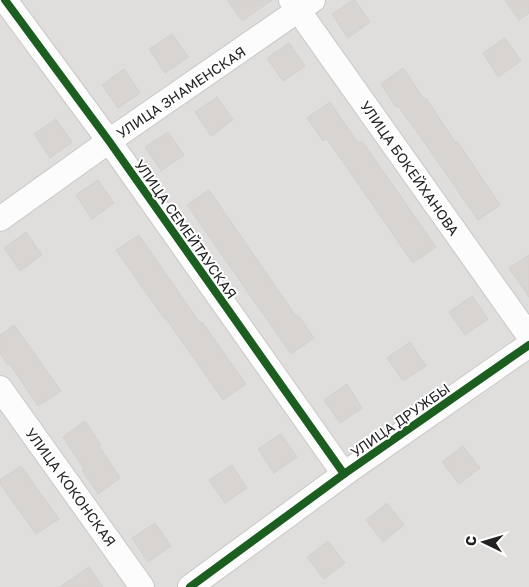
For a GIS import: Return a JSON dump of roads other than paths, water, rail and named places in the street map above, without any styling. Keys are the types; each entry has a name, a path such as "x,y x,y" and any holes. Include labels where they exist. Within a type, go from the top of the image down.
{"street":[{"name":"УЛИЦА СЕМЕЙТАУСКАЯ","path":"5,0 109,141 344,474"},
{"name":"УЛИЦА ЗНАМЕНСКАЯ","path":"0,219 301,4"},
{"name":"УЛИЦА БОКЕЙХАНОВА","path":"301,4 529,336"},
{"name":"УЛИЦА ДРУЖБЫ","path":"190,587 344,474 529,344"},
{"name":"УЛИЦА КОКОНСКАЯ","path":"0,388 142,587"}]}
